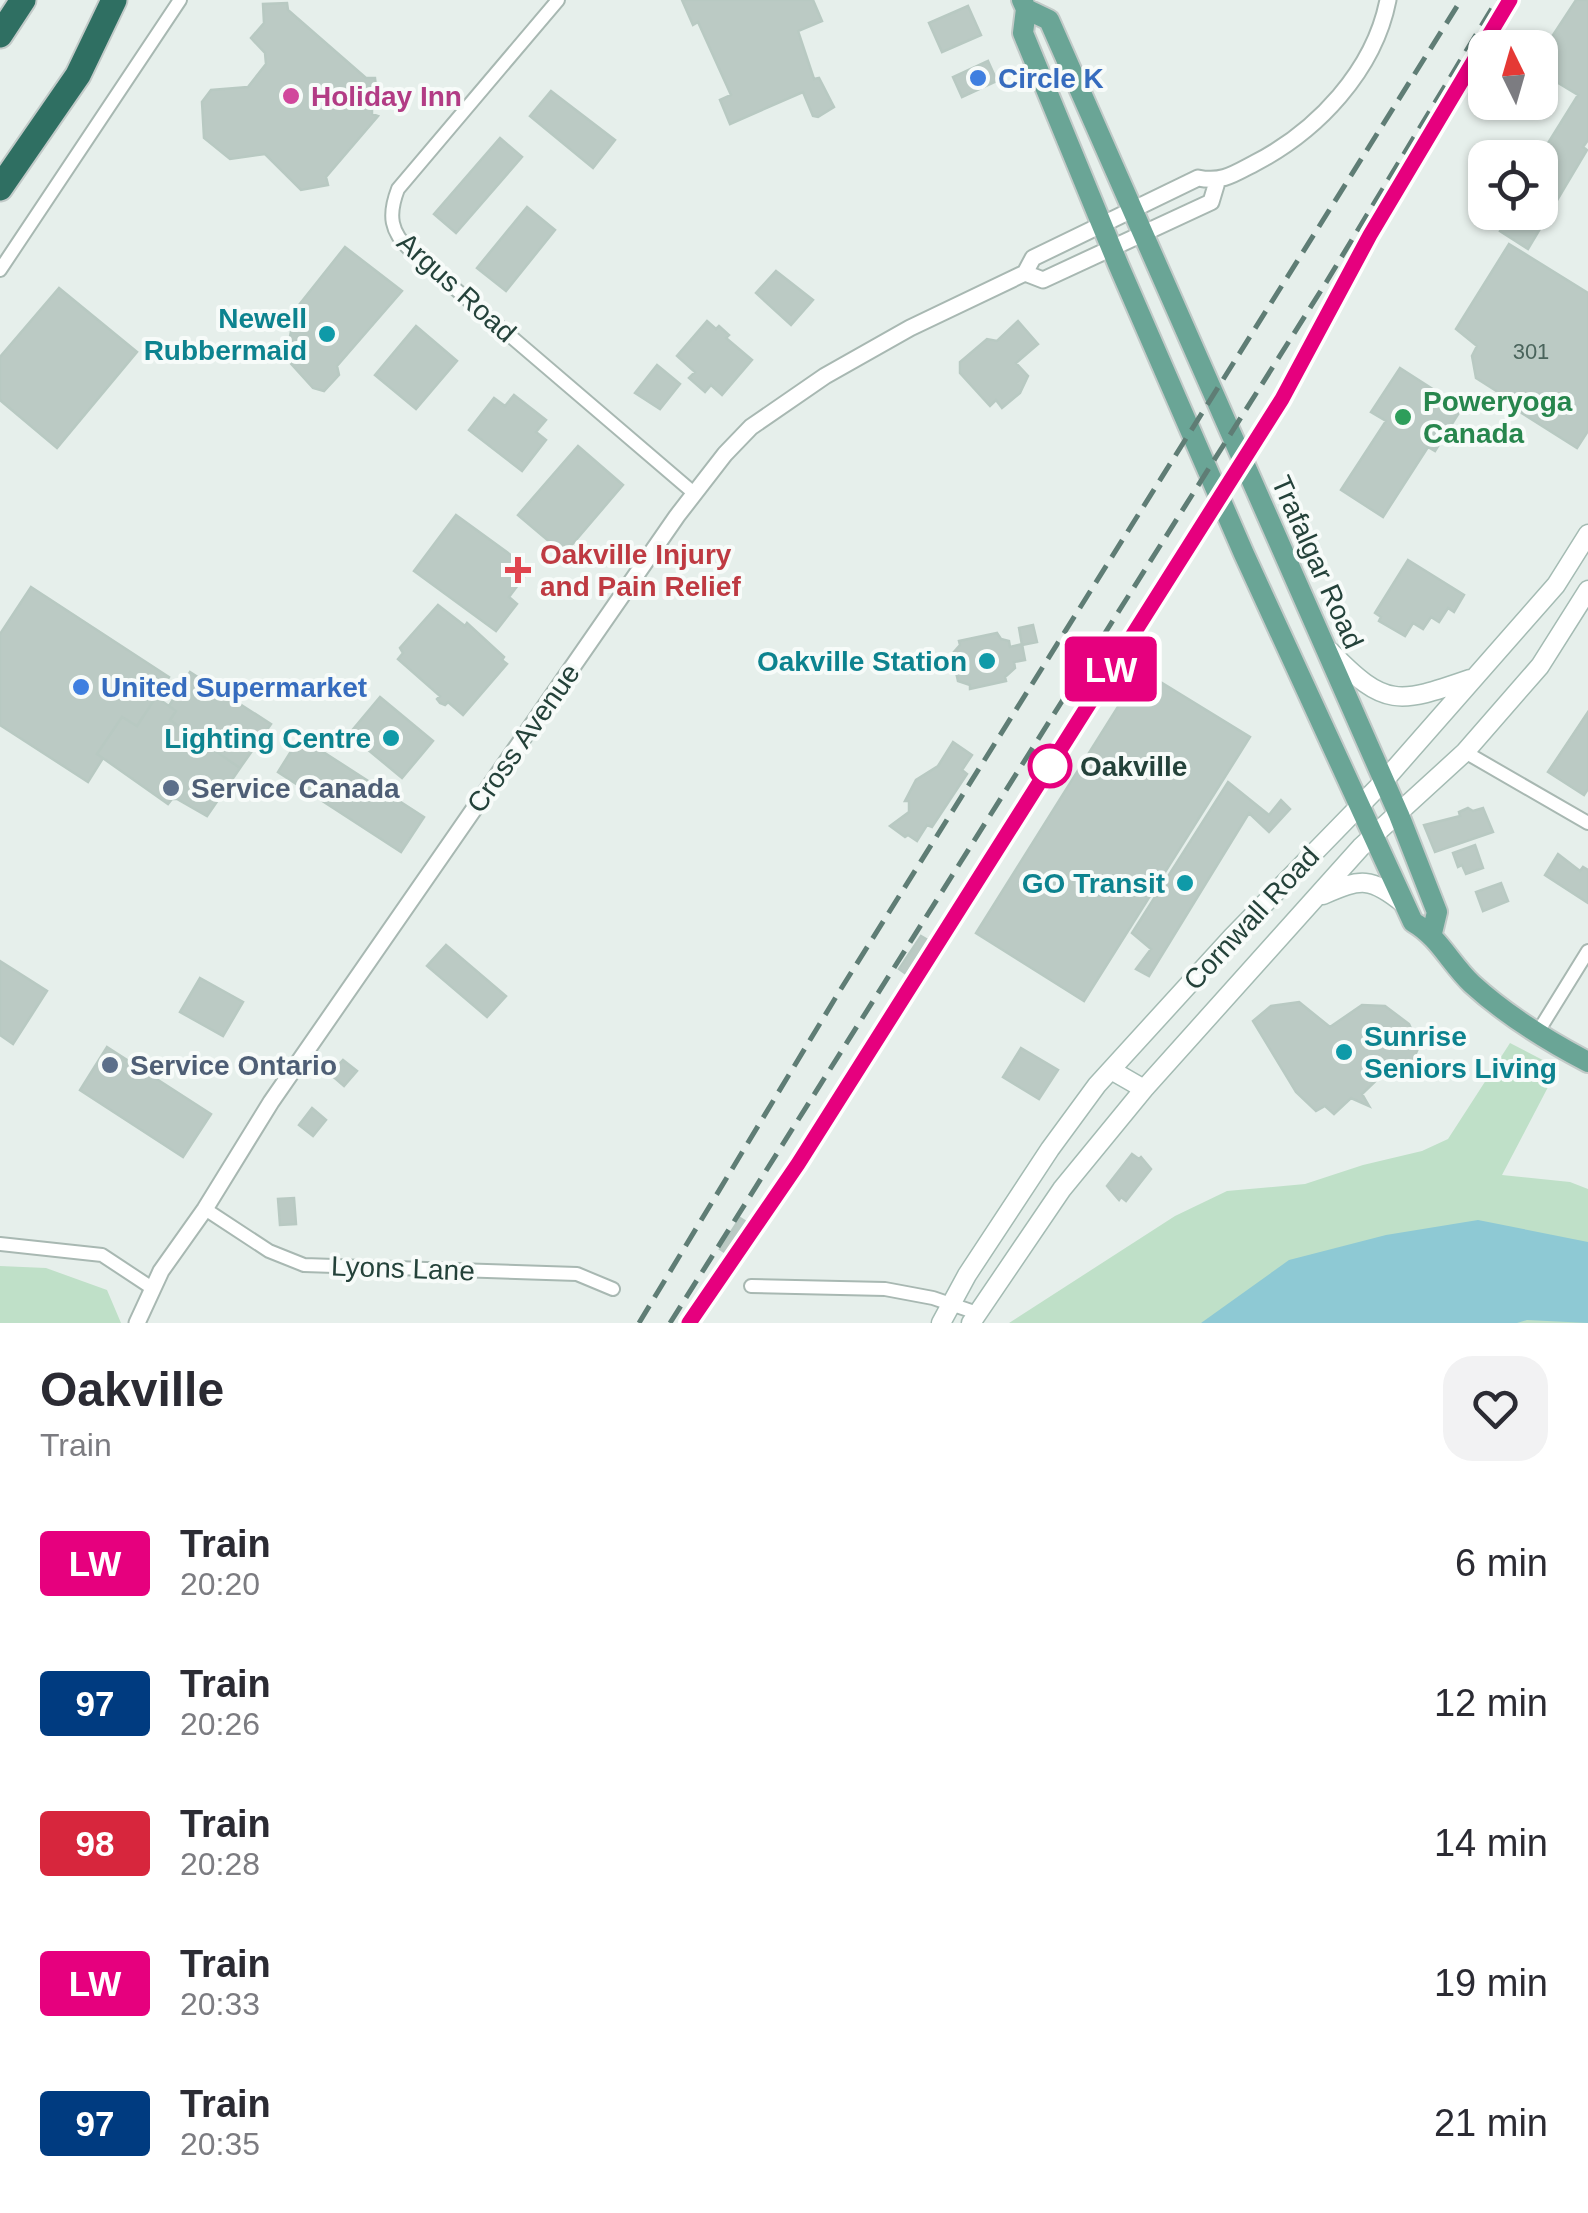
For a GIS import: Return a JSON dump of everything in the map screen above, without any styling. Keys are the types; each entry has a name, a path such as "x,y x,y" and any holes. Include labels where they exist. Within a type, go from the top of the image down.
{"highway":[{"path":"0,12 7,0"},
{"path":"0,35 23,0"},
{"path":"78,75 114,0"},
{"path":"0,188 132,0"}],"main road":[{"name":"Trafalgar Road","path":"1432,933 1436,912 1399,815 1134,208 1049,20 1024,5 1023,33 1102,224 1244,554 1404,904 1414,922 1432,933 1469,982 1536,1035 1588,1062"},
{"name":"Cornwall Road","path":"941,1323 1050,1149 1111,1070 1384,782 1556,585 1588,534"},
{"name":"Cornwall Road","path":"974,1318 1062,1189 1144,1089 1372,836 1465,752 1540,666 1586,598"},
{"path":"1326,647 1367,686 1396,696 1422,697 1475,677"},
{"path":"1313,899 1349,884 1368,882 1404,904"},
{"path":"1111,1070 1144,1089"}],"street":[{"path":"0,270 180,0"},
{"name":"Argus Road","path":"558,0 398,189 391,206 394,233 410,251 695,494"},
{"path":"1218,182 1281,150 1334,104 1365,58 1388,0"},
{"name":"Cross Avenue","path":"137,1323 152,1288 326,1020 641,567 750,428 825,376 910,328 1026,273 1033,258 1198,178 1218,182 1210,202 1043,280 1026,273"},
{"path":"1556,585 1586,598"},
{"path":"1465,752 1588,823"},
{"path":"1536,1035 1588,951"},
{"name":"Lyons Lane","path":"204,1209 269,1251 304,1265 577,1274 613,1289"},
{"path":"0,1244 102,1256 152,1288"},
{"path":"752,1286 885,1289 951,1304 974,1318"}],"green space":[{"path":"1510,1043 1558,1068 1502,1175 1570,1182 1588,1189 1588,1323 1009,1323 1175,1216 1227,1191 1305,1184 1422,1151 1448,1139"},
{"path":"0,1266 46,1268 107,1290 121,1323 0,1323"}],"water":[{"path":"1478,1220 1588,1242 1588,1323 1201,1323 1289,1260 1386,1235"}],"building":[{"path":"682,0 813,0 822,21 798,31 814,79 819,78 834,107 813,116 803,92 730,124 720,100 731,95 698,22 693,25"},
{"path":"1576,0 1588,0 1588,140 1583,147 1587,150 1558,199 1558,140 1550,140 1578,95 1558,83 1556,30"},
{"name":"Holiday Inn","path":"287,3 288,10 366,78 375,78 378,106 372,107 372,114 378,116 326,177 328,185 301,190 265,154 230,159 204,138 202,102 211,90 248,87 266,64 265,53 251,38 264,23 263,4"},
{"path":"968,6 981,35 942,52 929,23"},
{"path":"988,61 997,81 962,97 953,77"},
{"path":"551,91 615,140 593,168 530,116"},
{"path":"500,138 522,157 456,233 434,214"},
{"path":"527,207 555,230 506,291 477,268"},
{"path":"1501,230 1539,230 1528,249"},
{"path":"1509,244 1588,293 1588,431 1577,448 1476,378 1472,356 1477,346 1456,329"},
{"name":"Newell Rubbermaid","path":"345,247 402,291 337,366 339,375 324,391 313,388 286,358 295,310"},
{"path":"776,271 813,300 791,325 756,293"},
{"path":"59,288 137,352 57,448 0,400 0,357"},
{"path":"707,321 716,329 719,326 729,335 726,338 752,360 722,395 711,385 705,392 689,378 695,372 677,356"},
{"path":"1018,321 1038,344 1016,363 1028,376 1020,393 1002,408 996,400 990,406 960,373 960,362 987,339 997,341"},
{"path":"416,326 457,361 416,409 375,375"},
{"path":"657,365 680,384 660,409 635,393"},
{"path":"1400,368 1462,408 1435,451 1428,447 1383,517 1341,490 1386,421 1371,412"},
{"path":"514,395 546,420 536,432 546,440 522,471 469,430 494,398 505,406"},
{"path":"578,446 623,485 564,554 518,515"},
{"path":"456,515 530,569 509,597 517,604 496,631 414,571"},
{"path":"1408,560 1464,595 1454,612 1448,608 1439,622 1431,617 1423,629 1413,623 1405,636 1379,621 1381,617 1375,613"},
{"name":"United Supermarket","path":"31,587 169,677 137,726 122,717 97,754 103,758 88,782 0,725 0,634"},
{"path":"438,605 465,626 467,623 507,664 463,715 448,702 440,703 440,696 398,659 403,653 400,648"},
{"path":"1033,625 1037,642 1022,645 1019,628"},
{"name":"Oakville Station","path":"997,633 1009,641 1010,647 1022,644 1025,660 1014,662 1015,668 1005,677 1006,681 970,689 970,685 958,681 952,654 959,641"},
{"path":"1141,670 1250,737 1084,1001 976,933"},
{"path":"190,672 271,724 240,768 170,720 176,711 169,706"},
{"path":"156,697 176,711 170,720 240,768 207,816 177,799 168,804 97,754 122,717 137,726"},
{"name":"Lighting Centre","path":"380,697 433,741 402,778 349,734"},
{"path":"1588,712 1588,789 1584,795 1548,772"},
{"path":"300,737 424,817 401,852 278,772"},
{"name":"Oakville Station","path":"953,742 972,755 962,770 967,774 932,827 927,825 917,841 905,837 890,826 909,812 909,801 905,801 916,780 938,766"},
{"name":"GO Transit","path":"1228,782 1269,815 1281,800 1290,809 1269,832 1249,813 1149,976 1136,969 1151,949 1132,933"},
{"path":"1483,808 1493,832 1435,852 1424,825 1460,816 1459,812"},
{"path":"1475,845 1483,868 1466,874 1462,865 1458,867 1453,853"},
{"path":"1558,854 1580,871 1583,867 1588,870 1588,903 1545,875"},
{"path":"1501,883 1508,901 1483,911 1476,892"},
{"path":"921,936 931,942 909,976 899,969"},
{"path":"446,945 506,996 487,1017 427,966"},
{"path":"0,961 47,991 13,1044 0,1035"},
{"path":"200,978 243,1002 223,1036 180,1012"},
{"name":"Sunrise Seniors Living","path":"1299,1002 1330,1027 1362,1005 1385,1006 1409,1024 1419,1046 1411,1065 1398,1079 1391,1066 1362,1094 1369,1106 1351,1098 1334,1114 1325,1106 1316,1111 1296,1092 1253,1021 1271,1006"},
{"path":"107,1047 211,1114 183,1157 80,1090"},
{"path":"1021,1048 1058,1070 1039,1099 1003,1077"},
{"path":"343,1060 357,1071 344,1086 330,1074"},
{"path":"312,1108 326,1120 313,1136 299,1125"},
{"path":"1132,1154 1141,1157 1151,1169 1126,1201 1121,1197 1119,1200 1107,1186"},
{"path":"294,1198 296,1224 280,1225 278,1199"},
{"path":"740,1218 751,1225 728,1254 720,1249"}],"railway":[{"path":"639,1323 839,992 1461,0"},
{"path":"670,1323 1327,281 1497,0"},
{"path":"689,1323 798,1164 1261,433 1363,248"}],"train":[{"name":"LW","path":"689,1323 757,1228 1282,399 1370,235 1510,0"}],"place":[{"name":"Circle K","path":"978,78"},
{"name":"Holiday Inn","path":"291,96"},
{"name":"Newell Rubbermaid","path":"327,334"},
{"name":"Poweryoga Canada","path":"1403,417"},
{"name":"Oakville Injury and Pain Relief","path":"518,570"},
{"name":"Oakville Station","path":"987,661"},
{"name":"United Supermarket","path":"81,687"},
{"name":"Lighting Centre","path":"391,738"},
{"name":"Oakville","path":"1050,766"},
{"name":"Service Canada","path":"171,788"},
{"name":"GO Transit","path":"1185,883"},
{"name":"Sunrise Seniors Living","path":"1344,1052"},
{"name":"Service Ontario","path":"110,1065"}]}
